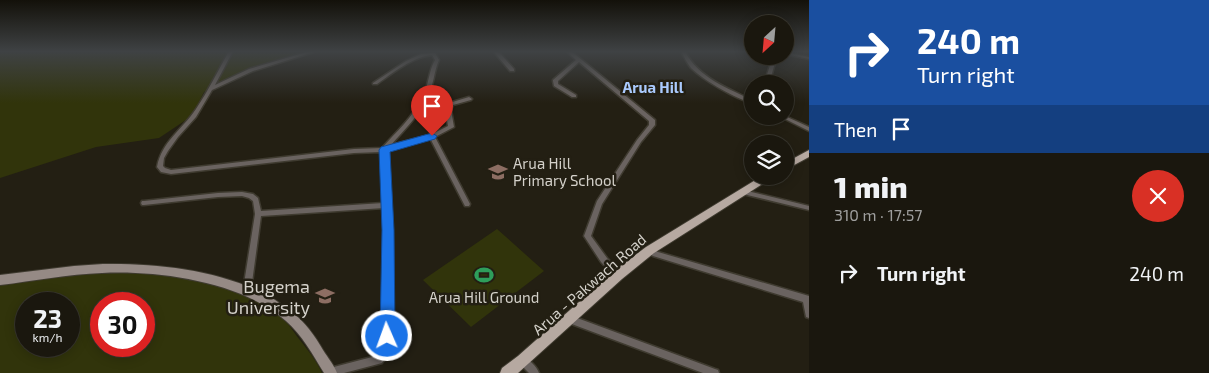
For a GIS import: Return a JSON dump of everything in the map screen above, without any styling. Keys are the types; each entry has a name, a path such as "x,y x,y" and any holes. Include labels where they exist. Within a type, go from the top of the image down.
{"main road":[{"path":"794,162 809,153"},
{"name":"Arua - Pakwach Road","path":"507,373 523,361 618,275 650,250 755,185"},
{"path":"0,280 117,268 191,276 247,290 288,316 308,337 330,372"}],"street":[{"path":"221,68 195,116 165,153 160,166 163,170 171,172 354,151 384,150 432,136 451,127 448,110 451,104 469,99"},
{"path":"210,89 256,68"},
{"path":"375,83 400,68"},
{"path":"330,372 379,360 386,351 388,230 384,150 420,107 429,89 432,68"},
{"path":"570,68 555,83 574,96"},
{"path":"589,68 652,120 652,125 639,141 598,204 587,236 604,260 618,275"},
{"path":"697,68 708,78 744,97"},
{"path":"794,122 809,129"},
{"path":"432,136 467,204"},
{"path":"743,192 809,208"},
{"path":"144,203 242,194 251,196 256,200 258,214 247,290"},
{"path":"258,214 386,205"},
{"path":"650,250 656,254 807,299 809,314"},
{"path":"569,319 714,373"},
{"path":"523,361 536,373"}],"green space":[{"path":"0,68 248,68 204,92 192,116 159,138 96,147 0,178"},
{"name":"Arua Hill Ground","path":"497,229 544,271 471,327 423,280"},
{"path":"98,269 169,274 216,284 238,292 259,302 282,317 312,355 322,373 0,373 0,282"}],"place":[{"name":"Arua Hill Primary School","path":"498,172"},
{"name":"Arua Hill Ground","path":"484,275"},
{"name":"Bugema University","path":"325,296"}],"district":[{"name":"Arua Hill","path":"653,87"}],"route":[{"path":"387,336 388,230 384,150 432,136"}]}
